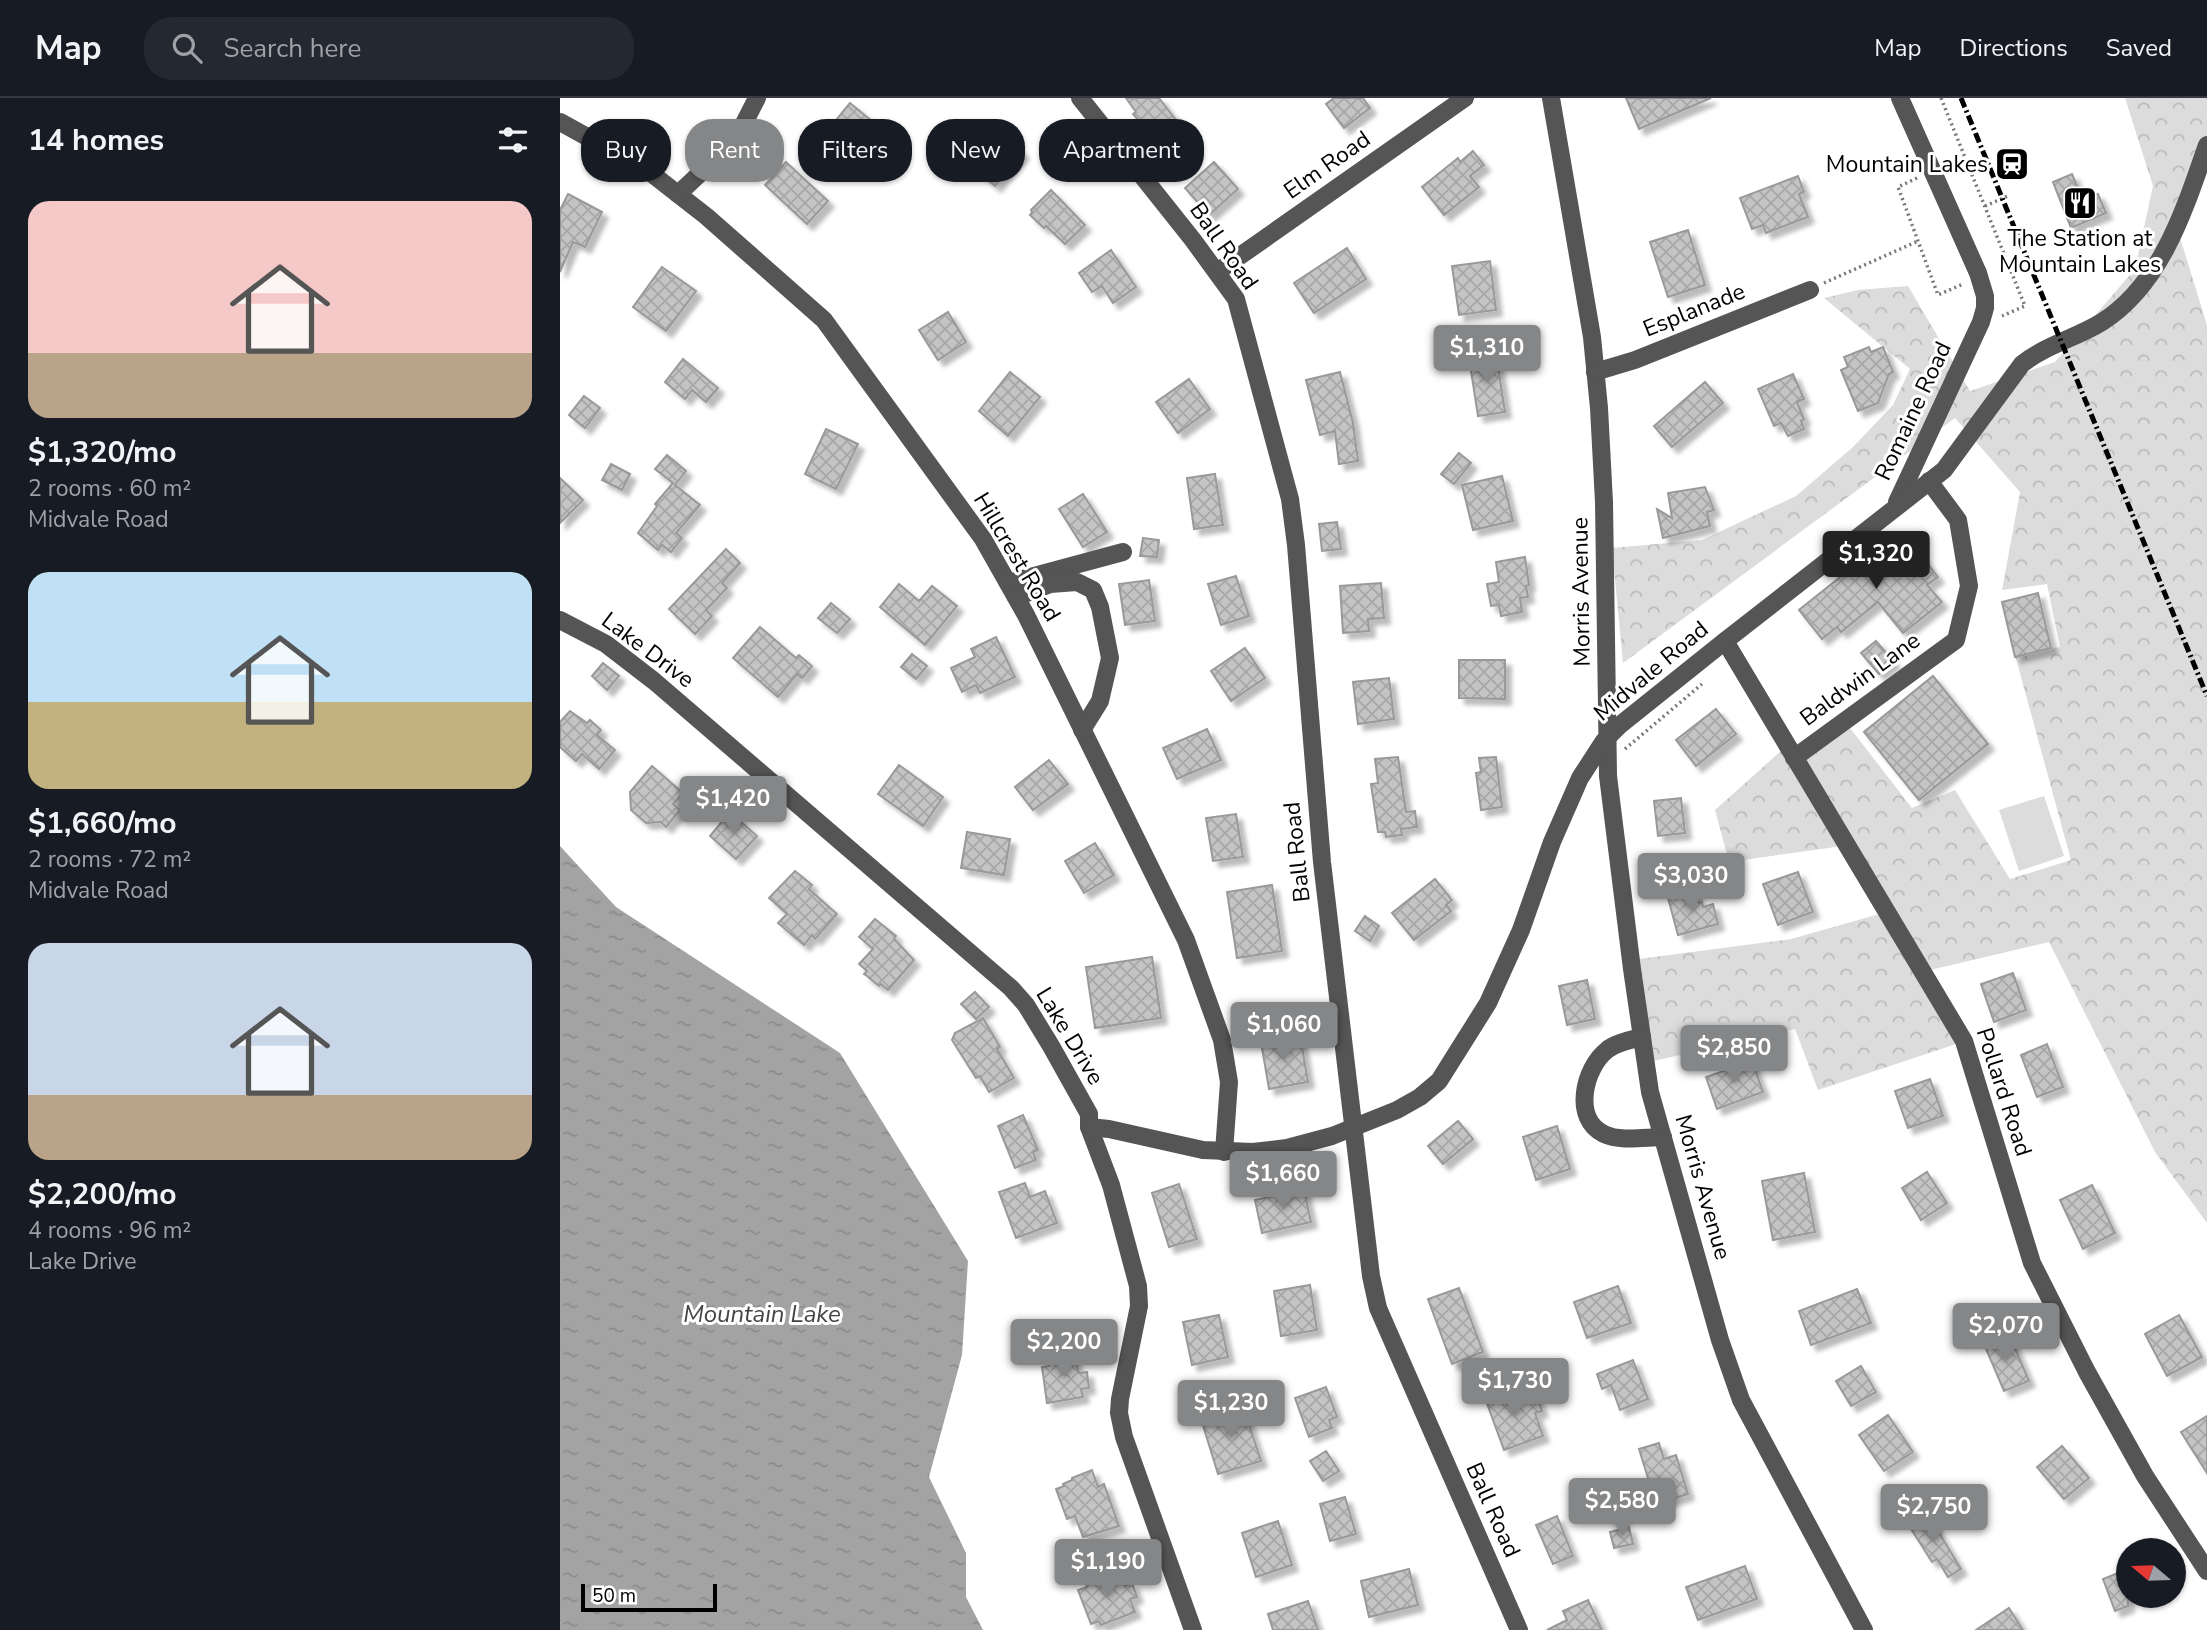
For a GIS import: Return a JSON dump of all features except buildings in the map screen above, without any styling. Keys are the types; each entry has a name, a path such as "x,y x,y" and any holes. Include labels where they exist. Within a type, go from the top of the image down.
{"street":[{"path":"678,194 735,141 757,98"},
{"name":"Ball Road","path":"1080,98 1236,299 1290,499 1322,862 1371,1276 1378,1308 1519,1630"},
{"name":"Elm Road","path":"1217,272 1465,98"},
{"name":"Morris Avenue","path":"1551,98 1592,337 1604,502 1608,776 1650,1091 1720,1340 1741,1400 1864,1630"},
{"name":"Romaine Road","path":"1895,506 1975,338 1985,308 1985,296 1978,273 1900,98"},
{"name":"Hillcrest Road","path":"560,122 647,170 824,320 983,538 1012,590 1186,940 1222,1040 1229,1082 1224,1152"},
{"name":"Midvale Road","path":"1089,1127 1203,1150 1224,1152 1287,1148 1332,1136 1397,1110 1420,1097 1439,1081 1488,1003 1521,930 1552,842 1580,778 1607,738 1725,641 1944,470 2022,364 2034,354 2105,320 2124,304 2160,259 2175,231 2207,145"},
{"name":"Esplanade","path":"1595,372 1634,360 1810,290"},
{"name":"Romaine Road","path":"1929,481 1958,520 1969,586 1956,640"},
{"path":"1012,590 1123,552"},
{"path":"1012,590 1077,582 1093,590 1100,607 1110,658 1100,701 1082,730"},
{"name":"Lake Drive","path":"560,620 606,644 654,681 1011,988 1026,1005 1089,1114 1089,1127 1111,1185 1139,1286 1139,1306 1119,1413 1124,1437 1193,1630"},
{"name":"Baldwin Lane","path":"1794,758 1956,640"},
{"name":"Pollard Road","path":"1725,641 1964,1041 2032,1263 2087,1372 2145,1476 2207,1571"},
{"path":"1642,1037 1608,1048 1595,1063 1586,1083 1584,1101 1592,1124 1603,1134 1618,1138 1663,1136"}],"path":[{"path":"1941,98 2025,306 2007,314"},
{"path":"1917,178 1898,187 1937,295 1965,283"},
{"path":"1985,206 2010,195"},
{"path":"1810,290 1918,241"}],"green space":[{"path":"2125,98 2207,98 2207,145 2178,231 2207,325 2207,1223 2155,1152 2049,942 1926,971 1965,1041 1818,1090 1795,1029 1649,1062 1631,960 1791,939 1890,911 1850,845 1729,862 1715,810 1791,742 1802,761 1850,728 1912,808 1955,790 2010,879 2071,860 2015,655 2060,647 2047,584 2002,590 2020,492 1955,418 1623,663 1612,548 1702,540 1796,496 1853,447 1893,405 1910,369 1824,298 1858,290 1908,286 1970,391 2055,362 2135,269 2153,186"},
{"path":"2044,796 2064,856 2019,871 1999,810"}],"water":[{"name":"Mountain Lake","path":"560,846 616,907 840,1053 968,1261 962,1355 929,1477 966,1553 966,1597 983,1630 560,1630"}],"railway":[{"path":"1961,98 2207,696"}],"place":[{"name":"Mountain Lakes","path":"2012,164"},
{"name":"The Station at Mountain Lakes","path":"2080,203"}]}
